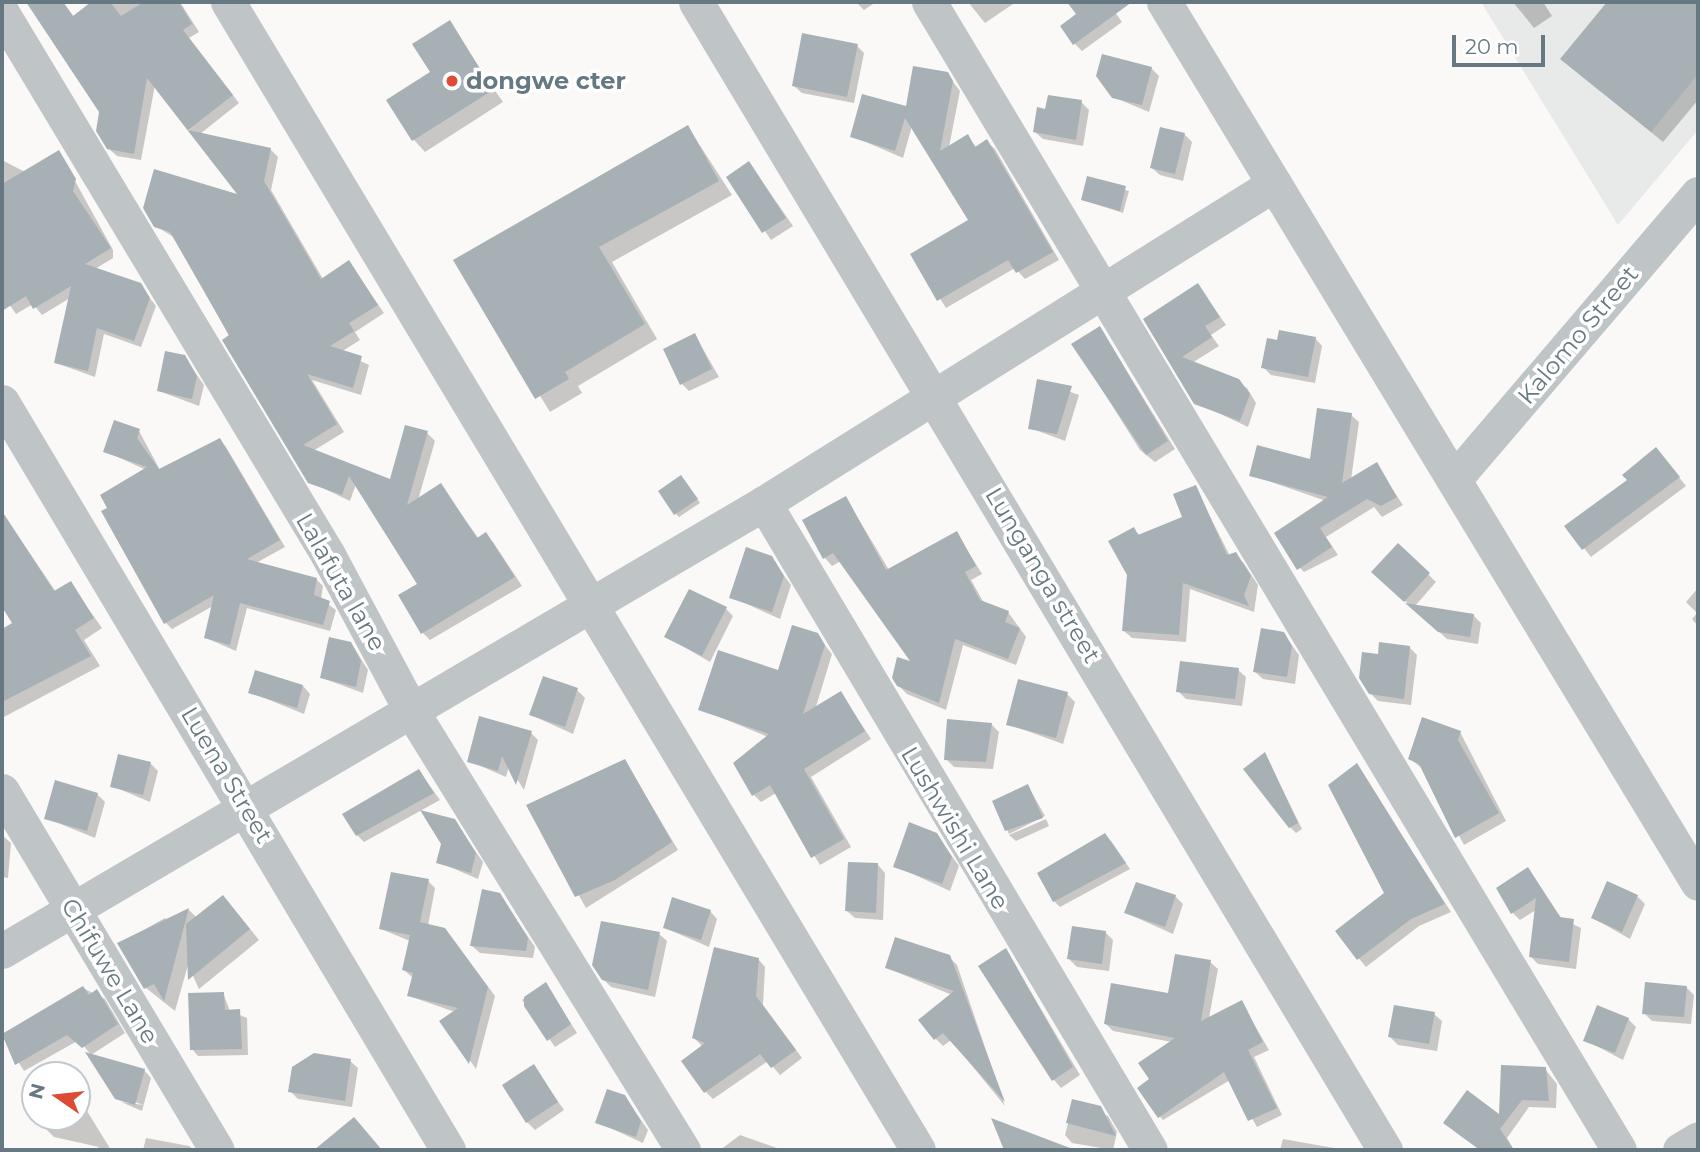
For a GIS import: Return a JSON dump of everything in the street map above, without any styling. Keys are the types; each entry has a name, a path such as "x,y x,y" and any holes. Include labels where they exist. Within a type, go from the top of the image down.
{"street":[{"path":"228,2 586,603 918,1150"},
{"name":"Lunganga street","path":"696,2 934,393 1385,1150"},
{"path":"929,2 1619,1150"},
{"path":"1164,2 1274,184 1457,476 1688,834 1698,883"},
{"name":"Lalafuta lane","path":"2,13 328,555 409,707 683,1150"},
{"path":"2,951 409,707 764,503 934,393 1274,184"},
{"name":"Kalomo Street","path":"1457,476 1698,194"},
{"name":"Luena Street","path":"2,402 246,806 448,1150"},
{"name":"Lushwishi Lane","path":"764,503 1150,1150"},
{"name":"Chifuwe Lane","path":"2,792 217,1150"},
{"path":"1681,1150 1698,1139"}],"shaded area":[{"path":"1481,2 1698,2 1698,130 1618,225"}],"building":[{"path":"26,2 63,2 73,16 91,2 110,2 121,16 144,2 179,2 192,24 183,30 233,95 188,130 271,148 264,181 321,279 349,260 378,305 349,323 354,331 330,346 362,356 353,388 307,374 337,424 303,445 390,479 405,425 428,431 407,505 441,483 477,538 486,532 515,577 421,634 398,595 417,584 349,476 342,495 308,483 222,340 229,335 170,232 154,227 143,208 154,169 237,194 147,78 134,154 107,149 96,131 99,112"},
{"path":"1067,2 1132,2 1073,45 1060,26 1076,14"},
{"path":"1607,2 1698,2 1698,74 1651,132 1560,59"},
{"name":"dongwe cter","path":"450,20 493,90 412,141 386,100 430,72 412,44"},
{"path":"802,33 858,44 847,97 792,86"},
{"path":"1102,54 1152,67 1142,105 1112,98 1096,76"},
{"path":"913,66 948,72 953,81 940,151 968,134 975,147 987,139 1053,252 1016,273 1008,260 937,301 910,254 968,220 905,118 895,151 850,137 862,94 906,106"},
{"path":"1048,95 1082,100 1076,140 1033,132 1037,107 1045,109"},
{"path":"688,125 719,181 599,247 645,324 565,372 569,379 535,399 453,260"},
{"path":"1160,127 1185,133 1175,174 1150,168"},
{"path":"59,150 76,179 73,191 111,248 85,264 141,283 150,298 134,341 97,328 88,371 54,363 71,286 33,309 26,296 2,311 2,184"},
{"path":"749,161 786,218 762,233 726,177"},
{"path":"1087,176 1126,186 1120,211 1081,200"},
{"path":"1198,283 1220,317 1205,326 1212,337 1182,357 1239,379 1250,394 1240,421 1194,404 1143,319"},
{"path":"1100,326 1168,441 1146,455 1071,344"},
{"path":"1279,330 1316,337 1308,377 1261,368 1267,338 1277,340"},
{"path":"695,333 712,369 680,385 663,349"},
{"path":"165,351 185,355 197,376 192,399 157,391"},
{"path":"1037,379 1072,386 1057,434 1028,429"},
{"path":"1317,408 1352,413 1342,483 1377,462 1397,497 1381,506 1367,499 1320,528 1332,547 1297,570 1274,533 1328,497 1249,476 1257,445 1310,459"},
{"path":"114,420 140,429 137,438 159,469 220,438 280,540 247,559 317,578 314,595 330,601 323,625 240,603 230,645 204,638 214,595 164,624 101,511 107,508 100,495 147,467 103,452"},
{"path":"1656,447 1680,477 1582,550 1564,526 1627,480 1622,475"},
{"path":"681,475 698,499 674,515 658,491"},
{"path":"1196,485 1227,555 1236,552 1251,576 1244,595 1249,606 1183,583 1179,635 1122,631 1127,575 1108,541 1134,527 1138,535 1182,517 1173,494"},
{"path":"846,496 886,570 957,531 976,566 965,572 980,600 1009,611 1005,622 1020,628 1008,659 955,639 939,703 897,686 892,678 897,657 910,661 833,553 823,559 802,520"},
{"path":"2,511 54,591 71,581 94,618 75,630 91,656 2,702 2,629 12,623 2,607"},
{"path":"1398,543 1430,573 1404,602 1371,572"},
{"path":"746,547 772,556 784,576 772,612 729,598"},
{"path":"689,589 727,607 702,656 664,637"},
{"path":"1405,603 1474,614 1470,637 1438,632"},
{"path":"792,625 818,633 825,645 803,714 841,691 865,731 804,769 844,839 811,858 770,785 752,796 733,763 769,734 698,710 718,650 778,670"},
{"path":"1261,628 1284,632 1292,646 1287,677 1253,672"},
{"path":"329,637 351,642 361,661 356,687 320,678"},
{"path":"1379,642 1410,646 1404,699 1369,694 1359,678 1362,652 1378,654"},
{"path":"1180,661 1239,668 1235,699 1176,692"},
{"path":"255,670 303,685 297,708 248,693"},
{"path":"543,676 578,688 565,727 529,715"},
{"path":"1018,679 1068,692 1056,738 1006,725"},
{"path":"479,716 532,731 516,785 502,756 498,771 467,762"},
{"path":"1422,717 1461,731 1458,740 1499,813 1455,838 1419,764 1408,759"},
{"path":"947,719 992,723 986,762 944,760"},
{"path":"1265,752 1298,823 1289,828 1243,769"},
{"path":"118,754 151,762 143,795 110,787"},
{"path":"625,759 672,842 615,880 575,897 526,805"},
{"path":"1357,763 1445,904 1411,919 1357,960 1335,931 1384,893 1328,785"},
{"path":"419,769 434,793 356,836 342,814"},
{"path":"55,780 98,793 87,831 44,819"},
{"path":"1028,784 1043,818 1005,831 992,801"},
{"path":"420,810 455,819 476,853 471,873 436,863 441,844"},
{"path":"909,822 937,833 952,857 942,884 893,867"},
{"path":"1105,833 1126,863 1053,902 1037,873"},
{"path":"848,862 878,863 876,913 845,911"},
{"path":"1528,867 1560,917 1574,919 1569,962 1529,957 1536,898 1511,914 1496,888"},
{"path":"391,872 429,879 420,922 445,928 488,987 469,1064 439,1021 458,1008 407,996 413,973 402,970 410,935 379,929"},
{"path":"1607,881 1638,895 1622,932 1591,918"},
{"path":"1136,882 1176,895 1165,927 1124,913"},
{"path":"482,889 500,893 528,938 526,951 470,946"},
{"path":"223,895 250,929 188,980 186,924"},
{"path":"672,897 711,910 701,940 663,928"},
{"path":"189,908 164,1001 154,984 144,989 117,943"},
{"path":"601,921 660,932 648,990 602,980 592,965"},
{"path":"1072,926 1106,931 1102,964 1067,959"},
{"path":"895,937 950,955 1005,1102 943,1033 934,1040 918,1020 954,991 885,968"},
{"path":"714,947 759,958 756,996 796,1050 771,1068 760,1054 704,1093 681,1061 705,1043 692,1038"},
{"path":"1006,948 1073,1067 1052,1081 978,966"},
{"path":"1175,954 1211,960 1201,1021 1242,1000 1263,1042 1248,1050 1277,1108 1248,1121 1224,1072 1158,1118 1137,1088 1149,1079 1138,1063 1175,1038 1104,1024 1111,983 1168,993"},
{"path":"546,982 571,1024 547,1041 524,1006 524,997"},
{"path":"1645,982 1687,986 1684,1017 1642,1014"},
{"path":"83,986 89,995 97,989 118,1024 82,1048 67,1035 15,1065 2,1034"},
{"path":"224,992 225,1010 240,1009 242,1049 190,1050 188,993"},
{"path":"1394,1005 1435,1012 1429,1044 1388,1037"},
{"path":"1597,1005 1629,1018 1615,1053 1583,1041"},
{"path":"85,1052 145,1069 135,1105 115,1099"},
{"path":"314,1053 351,1059 345,1101 288,1092 292,1067"},
{"path":"534,1064 558,1102 526,1123 502,1085"},
{"path":"1501,1065 1546,1067 1549,1101 1522,1100 1500,1129 1514,1150 1480,1150 1443,1123 1467,1090 1499,1114"},
{"path":"607,1089 625,1095 641,1121 636,1137 595,1123"},
{"path":"1072,1099 1101,1106 1116,1136 1066,1123"},
{"path":"354,1117 382,1150 314,1150"},
{"path":"991,1118 1070,1148 1070,1150 1004,1150"}],"place":[{"name":"dongwe cter","path":"452,81"}]}
